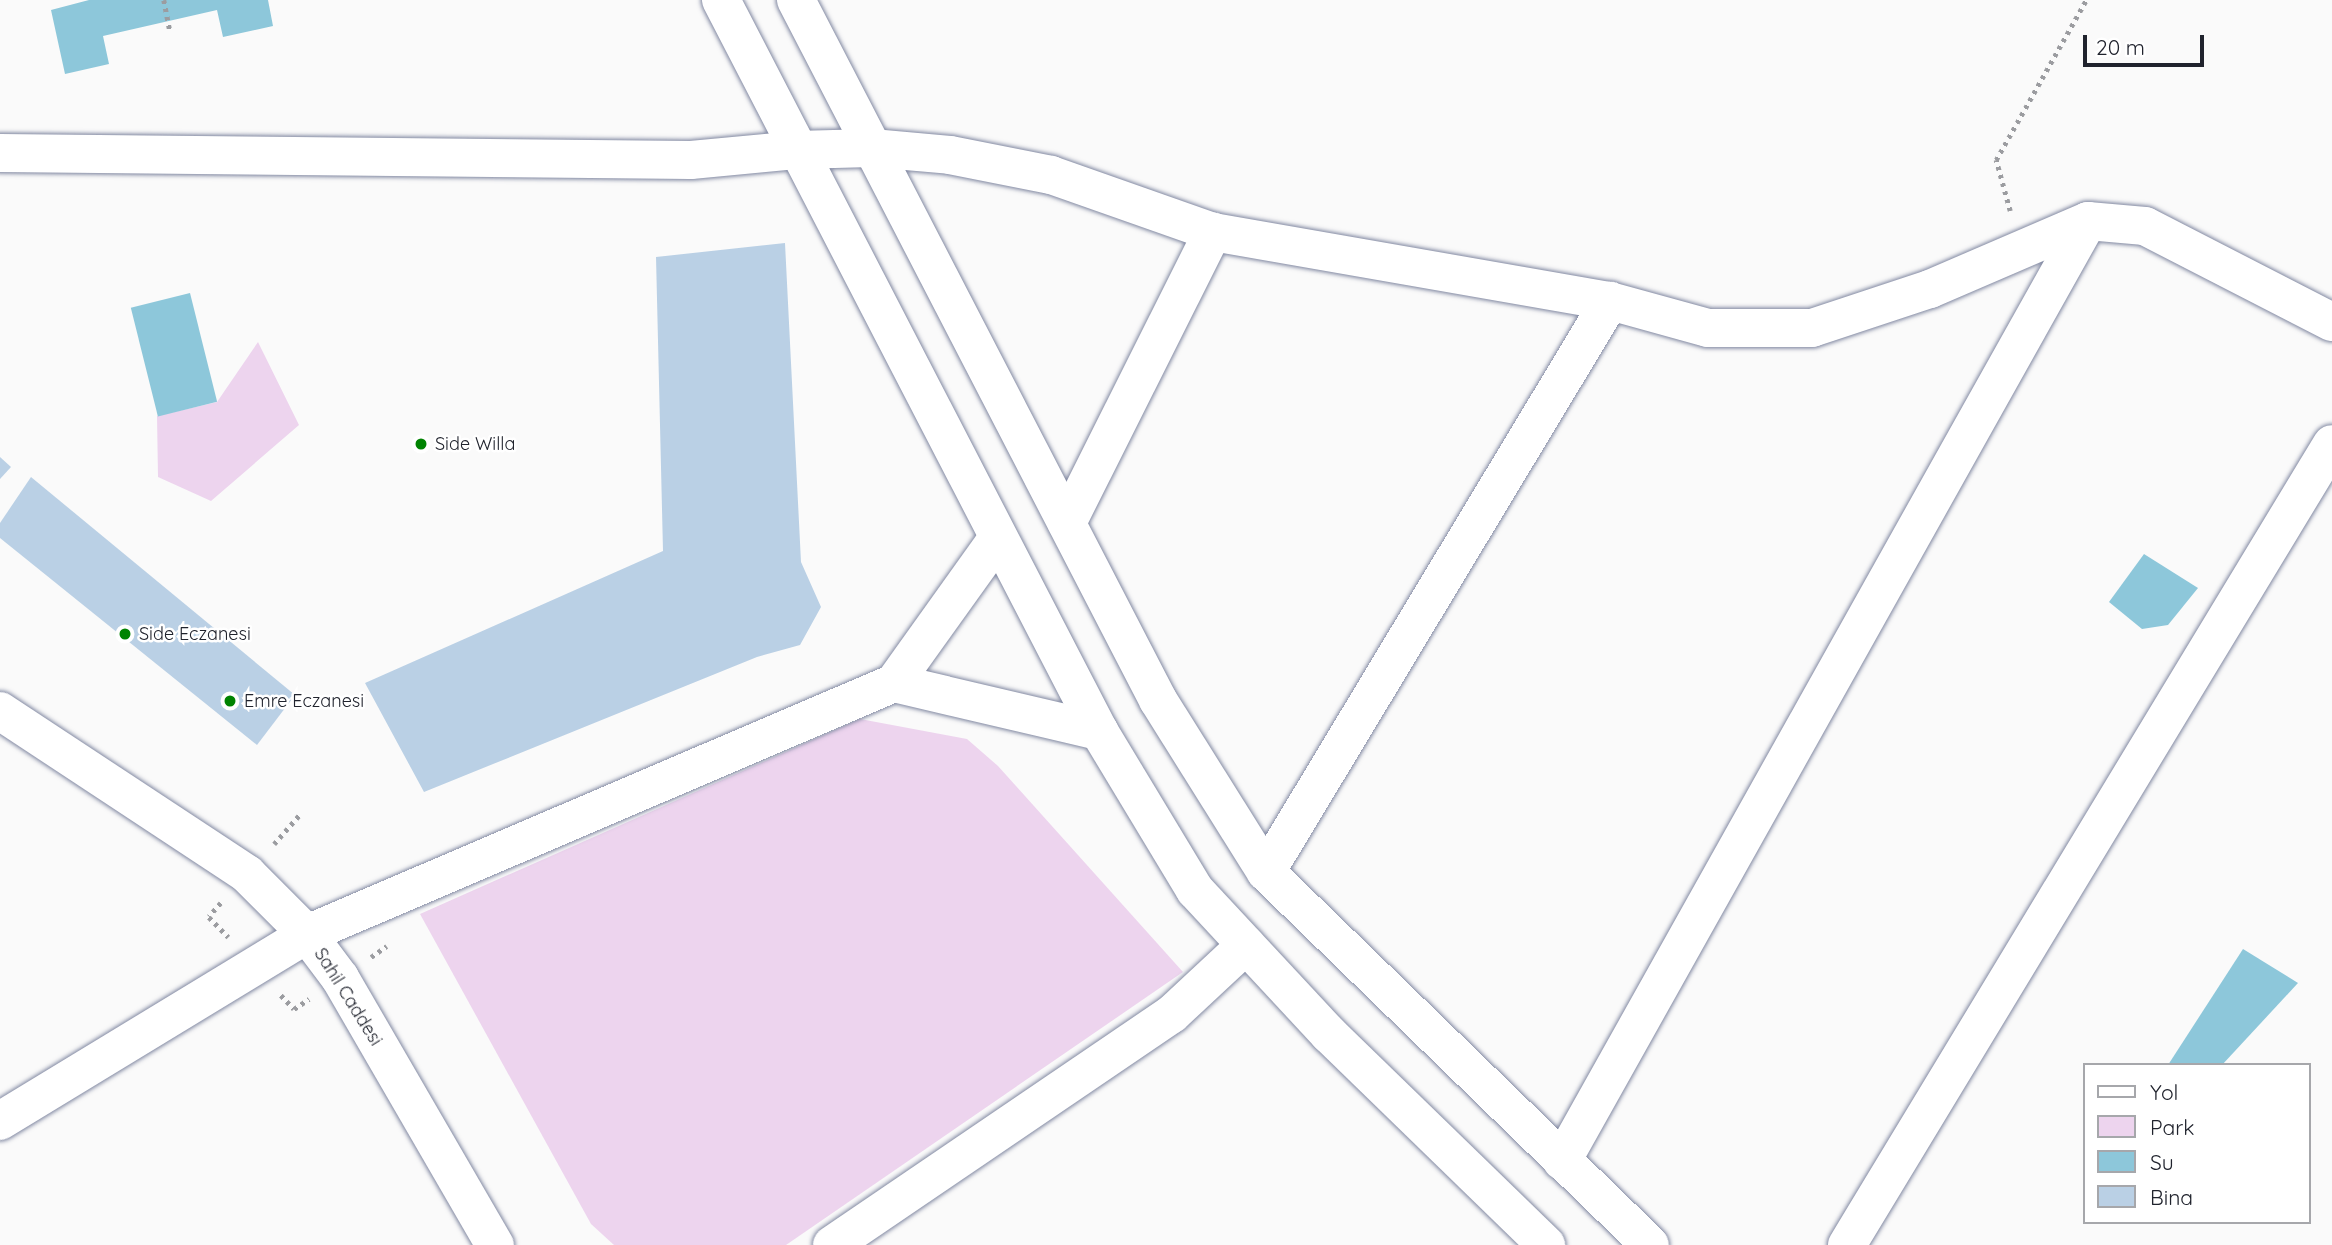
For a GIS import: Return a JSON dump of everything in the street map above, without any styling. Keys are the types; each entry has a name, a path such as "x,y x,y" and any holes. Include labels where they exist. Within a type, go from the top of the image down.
{"street":[{"path":"721,0 997,539 1099,731 1195,890 1329,1034 1546,1245"},
{"path":"796,0 1158,700 1266,872 1650,1245"},
{"path":"0,153 691,160 796,150 872,148 950,155 1051,175 1213,232 1610,301 1708,328 1812,328 1930,289 2088,221 2145,226 2332,323"},
{"path":"1562,1161 2088,221"},
{"path":"1067,523 1213,232"},
{"path":"1266,872 1610,301"},
{"path":"1847,1245 2332,444"},
{"path":"0,1121 307,934 894,684 997,539"},
{"path":"894,684 1099,731"},
{"name":"Sahil Caddesi","path":"0,711 247,874 307,934 340,978 495,1245"},
{"path":"832,1245 1172,1013 1246,945"}],"path":[{"path":"164,0 170,32"},
{"path":"2021,249 1996,160 2086,0"}],"green space":[{"path":"258,342 299,425 211,501 158,477 157,416 217,402"},
{"path":"860,719 967,739 998,766 1183,972 786,1245 614,1245 591,1224 420,914"}],"water":[{"path":"89,0 268,0 273,26 223,37 217,10 103,36 109,64 65,74 51,10"},
{"path":"190,293 217,402 158,416 131,308"},
{"path":"2144,554 2198,588 2168,625 2142,629 2109,602"},
{"path":"2243,949 2298,983 2224,1063 2169,1063"}],"building":[{"path":"785,243 801,562 821,607 800,645 757,657 424,792 365,683 663,551 656,257"},
{"path":"0,457 11,467 0,479"},
{"path":"31,477 295,695 257,745 0,538 0,523"}],"place":[{"name":"Side Willa","path":"421,444"},
{"name":"Side Eczanesi","path":"125,634"},
{"name":"Emre Eczanesi","path":"230,701"}]}
